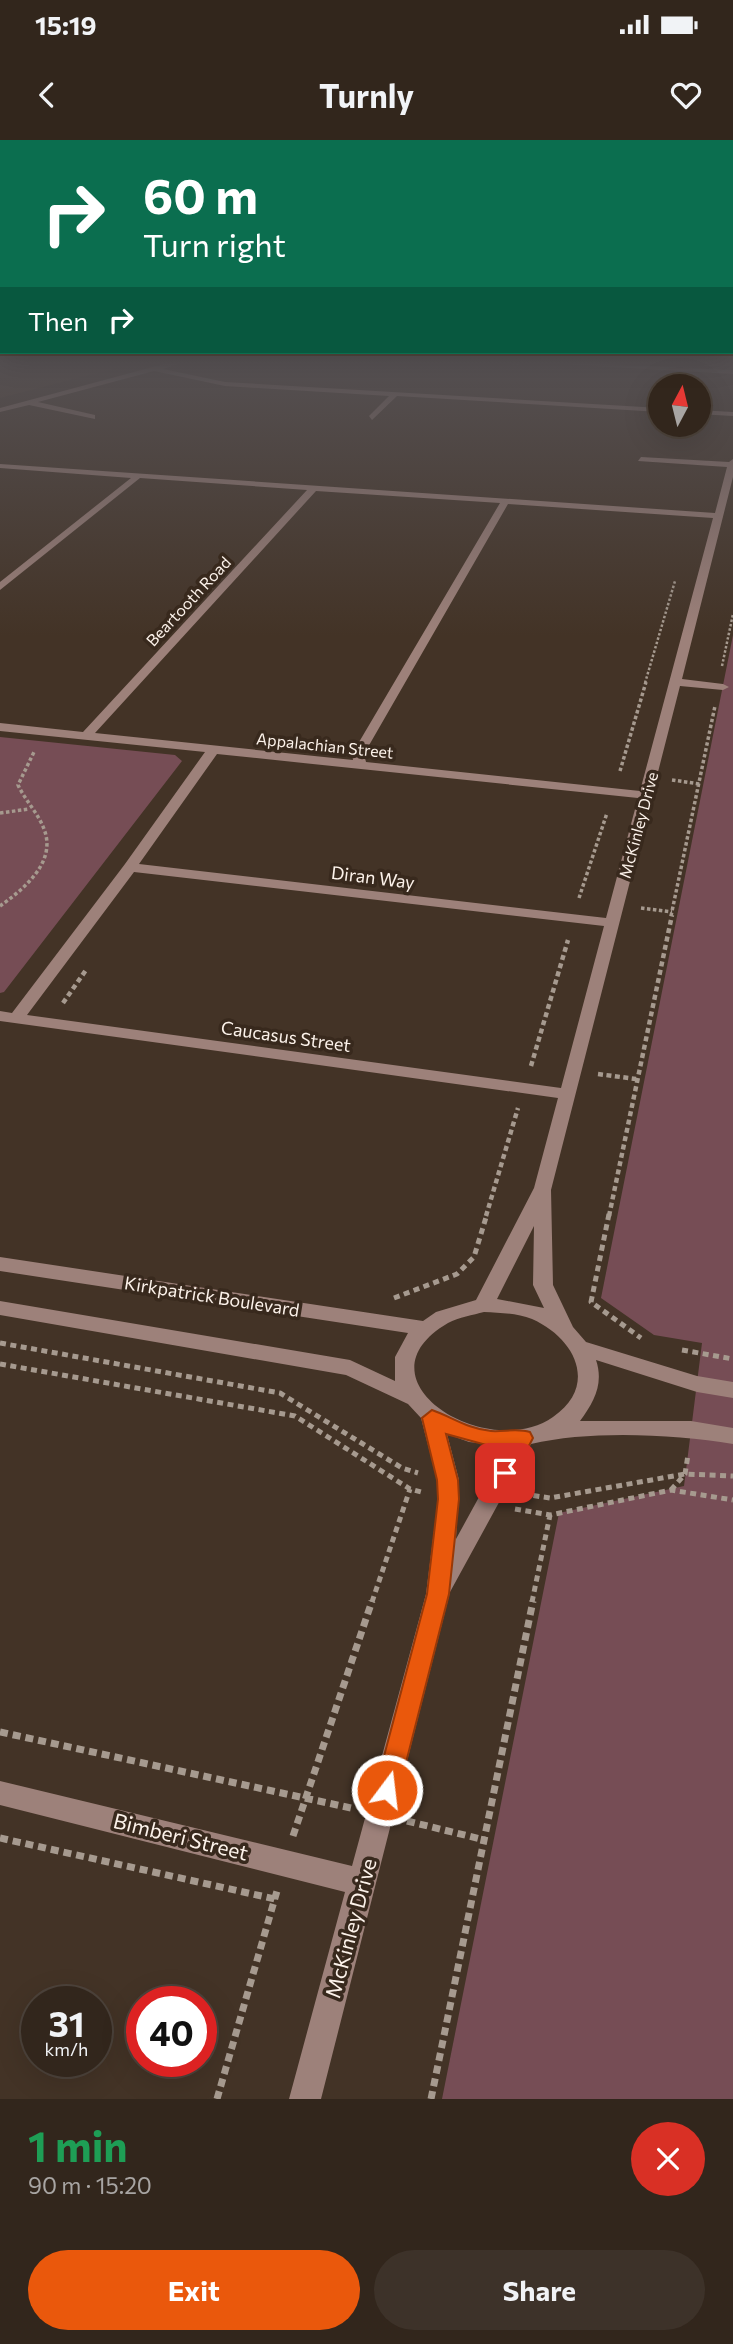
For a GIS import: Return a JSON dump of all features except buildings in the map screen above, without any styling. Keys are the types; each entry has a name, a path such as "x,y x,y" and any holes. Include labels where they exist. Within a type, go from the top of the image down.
{"street":[{"path":"641,459 733,463"},
{"name":"McKinley Drive","path":"484,1305 543,1188 733,463"},
{"path":"0,466 718,516"},
{"path":"0,587 138,476"},
{"name":"Beartooth Road","path":"86,736 313,489"},
{"path":"360,766 358,754 505,502"},
{"path":"676,682 721,687"},
{"name":"Appalachian Street","path":"0,727 646,794"},
{"path":"8,1017 130,867 213,750"},
{"name":"Diran Way","path":"130,867 612,923"},
{"name":"Caucasus Street","path":"8,1017 567,1094"},
{"name":"McKinley Drive","path":"543,1188 543,1285 564,1328"},
{"name":"Kirkpatrick Boulevard","path":"0,1264 423,1328"},
{"path":"553,1429 575,1413 588,1392 590,1369 582,1348 564,1328 540,1314 512,1307 484,1305 456,1310 432,1321 414,1336 405,1356 404,1378 413,1398 432,1418 459,1432 490,1438 523,1438 553,1429 691,1429 733,1436"},
{"path":"0,1308 350,1368 413,1398"},
{"path":"582,1348 697,1384 733,1390"},
{"name":"McKinley Drive","path":"305,2099 438,1594 448,1490 432,1418"},
{"name":"McKinley Drive","path":"438,1594 523,1438"},
{"name":"Bimberi Street","path":"0,1793 362,1882"}],"path":[{"path":"636,1079 539,1066 530,1069 677,572"},
{"path":"650,1345 592,1302 636,1079 721,687 733,614"},
{"path":"0,906 27,887 46,857 45,831 29,809 18,785 27,761 50,732"},
{"path":"0,813 29,809"},
{"path":"74,1009 60,1007 92,963"},
{"path":"386,1301 457,1274 474,1257 522,1088"},
{"path":"0,1343 280,1393 402,1468 448,1490"},
{"path":"676,1350 733,1359"},
{"path":"0,1364 295,1416 410,1489 448,1490"},
{"path":"491,1498 550,1498 685,1474 733,1476"},
{"path":"217,2099 304,1799 410,1489"},
{"path":"491,1498 550,1515 671,1490 733,1500"},
{"path":"431,2099 550,1515"},
{"path":"0,1732 380,1814 485,1840"},
{"path":"0,1838 275,1899"}],"shaded area":[{"path":"733,635 733,2099 442,2099 559,1513 684,1486 702,1343 654,1335 601,1298"},
{"path":"0,737 175,755 182,761 4,992 0,993"}],"route":[{"path":"387,1790 438,1594 449,1499 448,1480 432,1418 459,1432 490,1438 523,1438 505,1473"}]}
